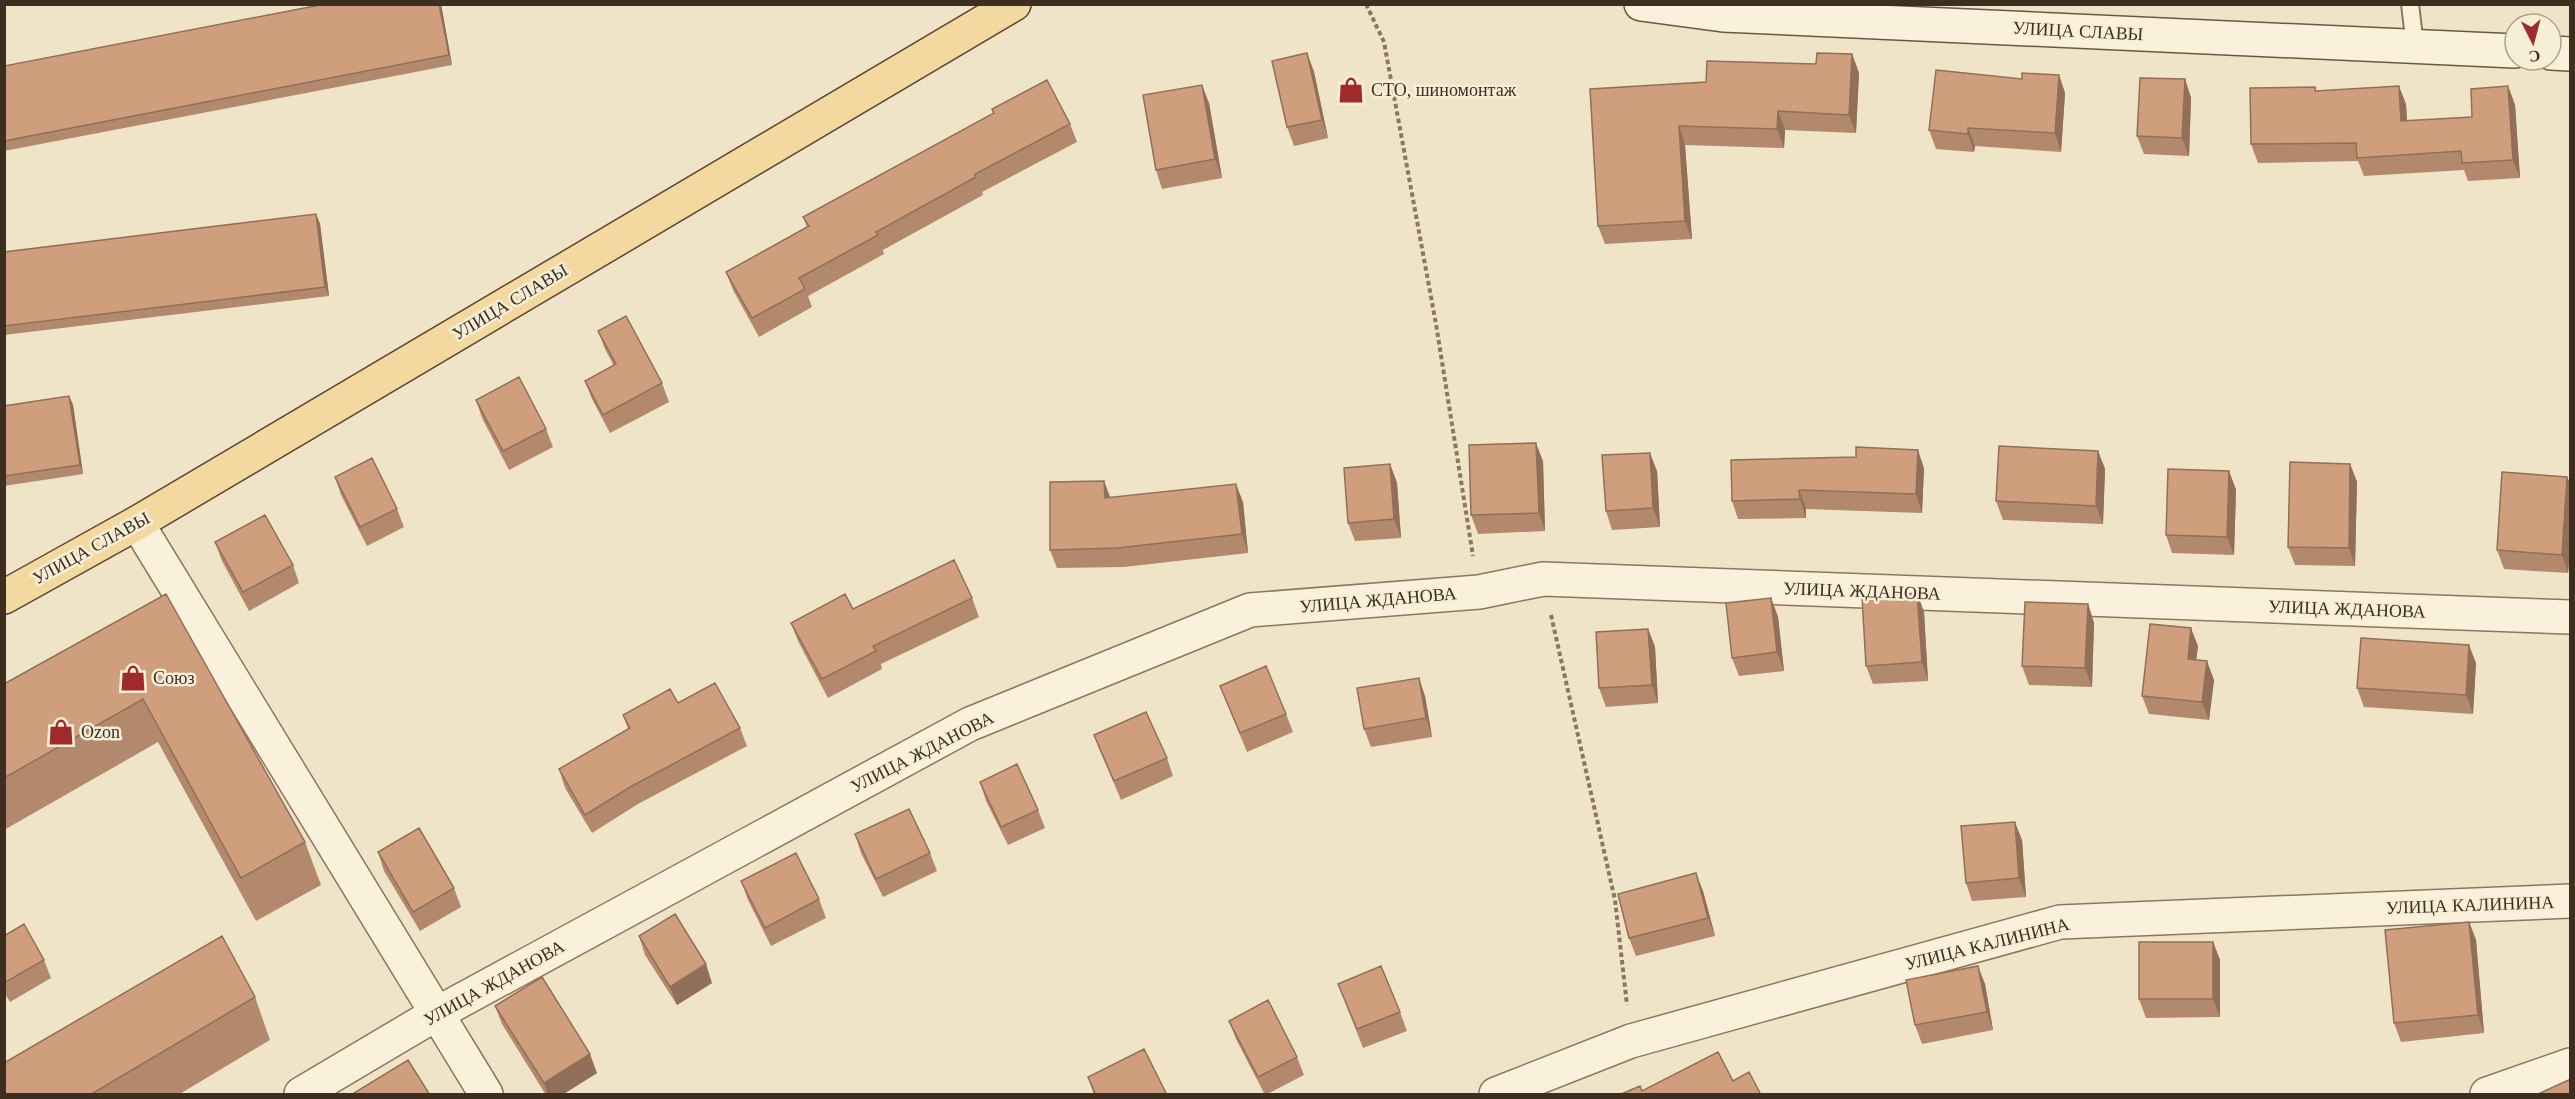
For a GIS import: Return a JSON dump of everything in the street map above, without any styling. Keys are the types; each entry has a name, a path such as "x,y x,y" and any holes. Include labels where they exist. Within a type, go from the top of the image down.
{"main road":[{"name":"УЛИЦА СЛАВЫ","path":"4,597 137,523 1014,4"}],"street":[{"name":"УЛИЦА СЛАВЫ","path":"1641,4 1723,15 2503,50"},
{"path":"137,523 486,1095"},
{"name":"УЛИЦА ЖДАНОВА","path":"301,1095 436,1014 970,724 1250,610 1479,592 1544,579 2571,617"},
{"name":"УЛИЦА КАЛИНИНА","path":"1496,1095 1631,1041 2060,922 2571,901"},
{"path":"2487,1095 2571,1065"}],"lane":[{"path":"2410,4 2415,46"}],"path":[{"path":"1366,4 1384,42 1436,324 1479,592"},
{"path":"1544,579 1615,900 1631,1041"}],"building":[{"path":"325,4 439,4 449,55 4,141 4,66"},
{"path":"1307,53 1322,120 1287,127 1272,61"},
{"path":"1817,53 1852,54 1849,115 1778,111 1777,129 1679,126 1685,221 1598,226 1590,89 1706,82 1707,61 1816,64"},
{"path":"1936,70 2022,79 2022,73 2059,75 2055,133 1968,128 1968,134 1929,130"},
{"path":"2140,78 2185,79 2182,138 2137,136"},
{"path":"1047,80 1070,124 975,174 976,177 876,232 878,235 799,278 805,289 752,318 726,272 809,226 803,217 994,113 992,109"},
{"path":"1202,85 1215,159 1156,170 1143,95"},
{"path":"2399,86 2401,121 2472,117 2471,89 2508,86 2513,160 2462,163 2461,151 2357,158 2356,143 2251,144 2250,88 2315,87 2315,91"},
{"path":"316,214 325,287 4,326 4,252"},
{"path":"626,316 662,383 603,415 585,381 616,364 598,331"},
{"path":"519,377 546,429 503,451 476,400"},
{"path":"69,396 80,465 4,476 4,406"},
{"path":"1536,443 1539,513 1471,515 1469,445"},
{"path":"1999,446 2098,451 2096,506 1996,501"},
{"path":"1856,447 1918,450 1916,494 1799,490 1800,499 1732,501 1731,460 1856,457"},
{"path":"1650,453 1653,508 1606,511 1602,455"},
{"path":"372,458 397,509 360,527 335,477"},
{"path":"2290,462 2350,464 2349,548 2288,547"},
{"path":"1390,464 1394,519 1348,523 1344,468"},
{"path":"2168,469 2229,471 2227,537 2166,535"},
{"path":"2502,472 2567,477 2562,555 2497,550"},
{"path":"1104,481 1105,498 1236,484 1242,534 1117,548 1050,550 1050,482"},
{"path":"265,515 293,565 243,592 215,542"},
{"path":"954,560 972,598 873,646 876,651 822,679 791,623 845,594 853,609"},
{"path":"1917,593 1922,662 1866,666 1862,597"},
{"path":"166,594 305,842 241,878 143,699 4,778 4,684"},
{"path":"1771,598 1777,652 1732,658 1726,603"},
{"path":"2025,602 2088,604 2085,668 2022,666"},
{"path":"2150,624 2191,628 2188,659 2207,661 2202,702 2142,696"},
{"path":"1648,629 1652,685 1599,688 1596,632"},
{"path":"2361,638 2469,645 2466,695 2357,688"},
{"path":"1266,666 1286,714 1240,733 1220,686"},
{"path":"1419,678 1426,718 1364,729 1357,688"},
{"path":"715,683 740,728 632,786 585,815 559,769 630,728 623,715 670,689 678,703"},
{"path":"1146,712 1167,758 1114,781 1094,735"},
{"path":"1017,764 1038,810 1001,827 980,782"},
{"path":"909,809 930,853 876,879 855,834"},
{"path":"2015,822 2019,878 1966,883 1961,826"},
{"path":"419,828 454,888 413,912 378,852"},
{"path":"796,853 819,899 765,928 741,881"},
{"path":"1696,873 1708,918 1629,938 1618,894"},
{"path":"675,914 706,964 670,987 639,936"},
{"path":"2469,922 2478,1015 2394,1023 2385,930"},
{"path":"24,924 44,960 4,983 4,936"},
{"path":"222,936 255,997 90,1095 4,1095 4,1063"},
{"path":"2139,942 2213,942 2213,999 2139,999"},
{"path":"1381,966 1400,1012 1357,1029 1338,984"},
{"path":"1978,966 1987,1012 1915,1025 1906,980"},
{"path":"542,977 590,1054 544,1083 495,1006"},
{"path":"1268,1000 1297,1057 1258,1077 1229,1021"},
{"path":"1144,1049 1167,1095 1096,1095 1088,1077"},
{"path":"1718,1052 1733,1081 1749,1072 1761,1095 1619,1095 1640,1086 1642,1091"},
{"path":"408,1060 430,1095 355,1095 354,1093"},
{"path":"2571,1079 2571,1095 2536,1095"}],"place":[{"name":"СТО, шиномонтаж","path":"1351,90"},
{"name":"Союз","path":"133,678"},
{"name":"Ozon","path":"61,732"}]}
